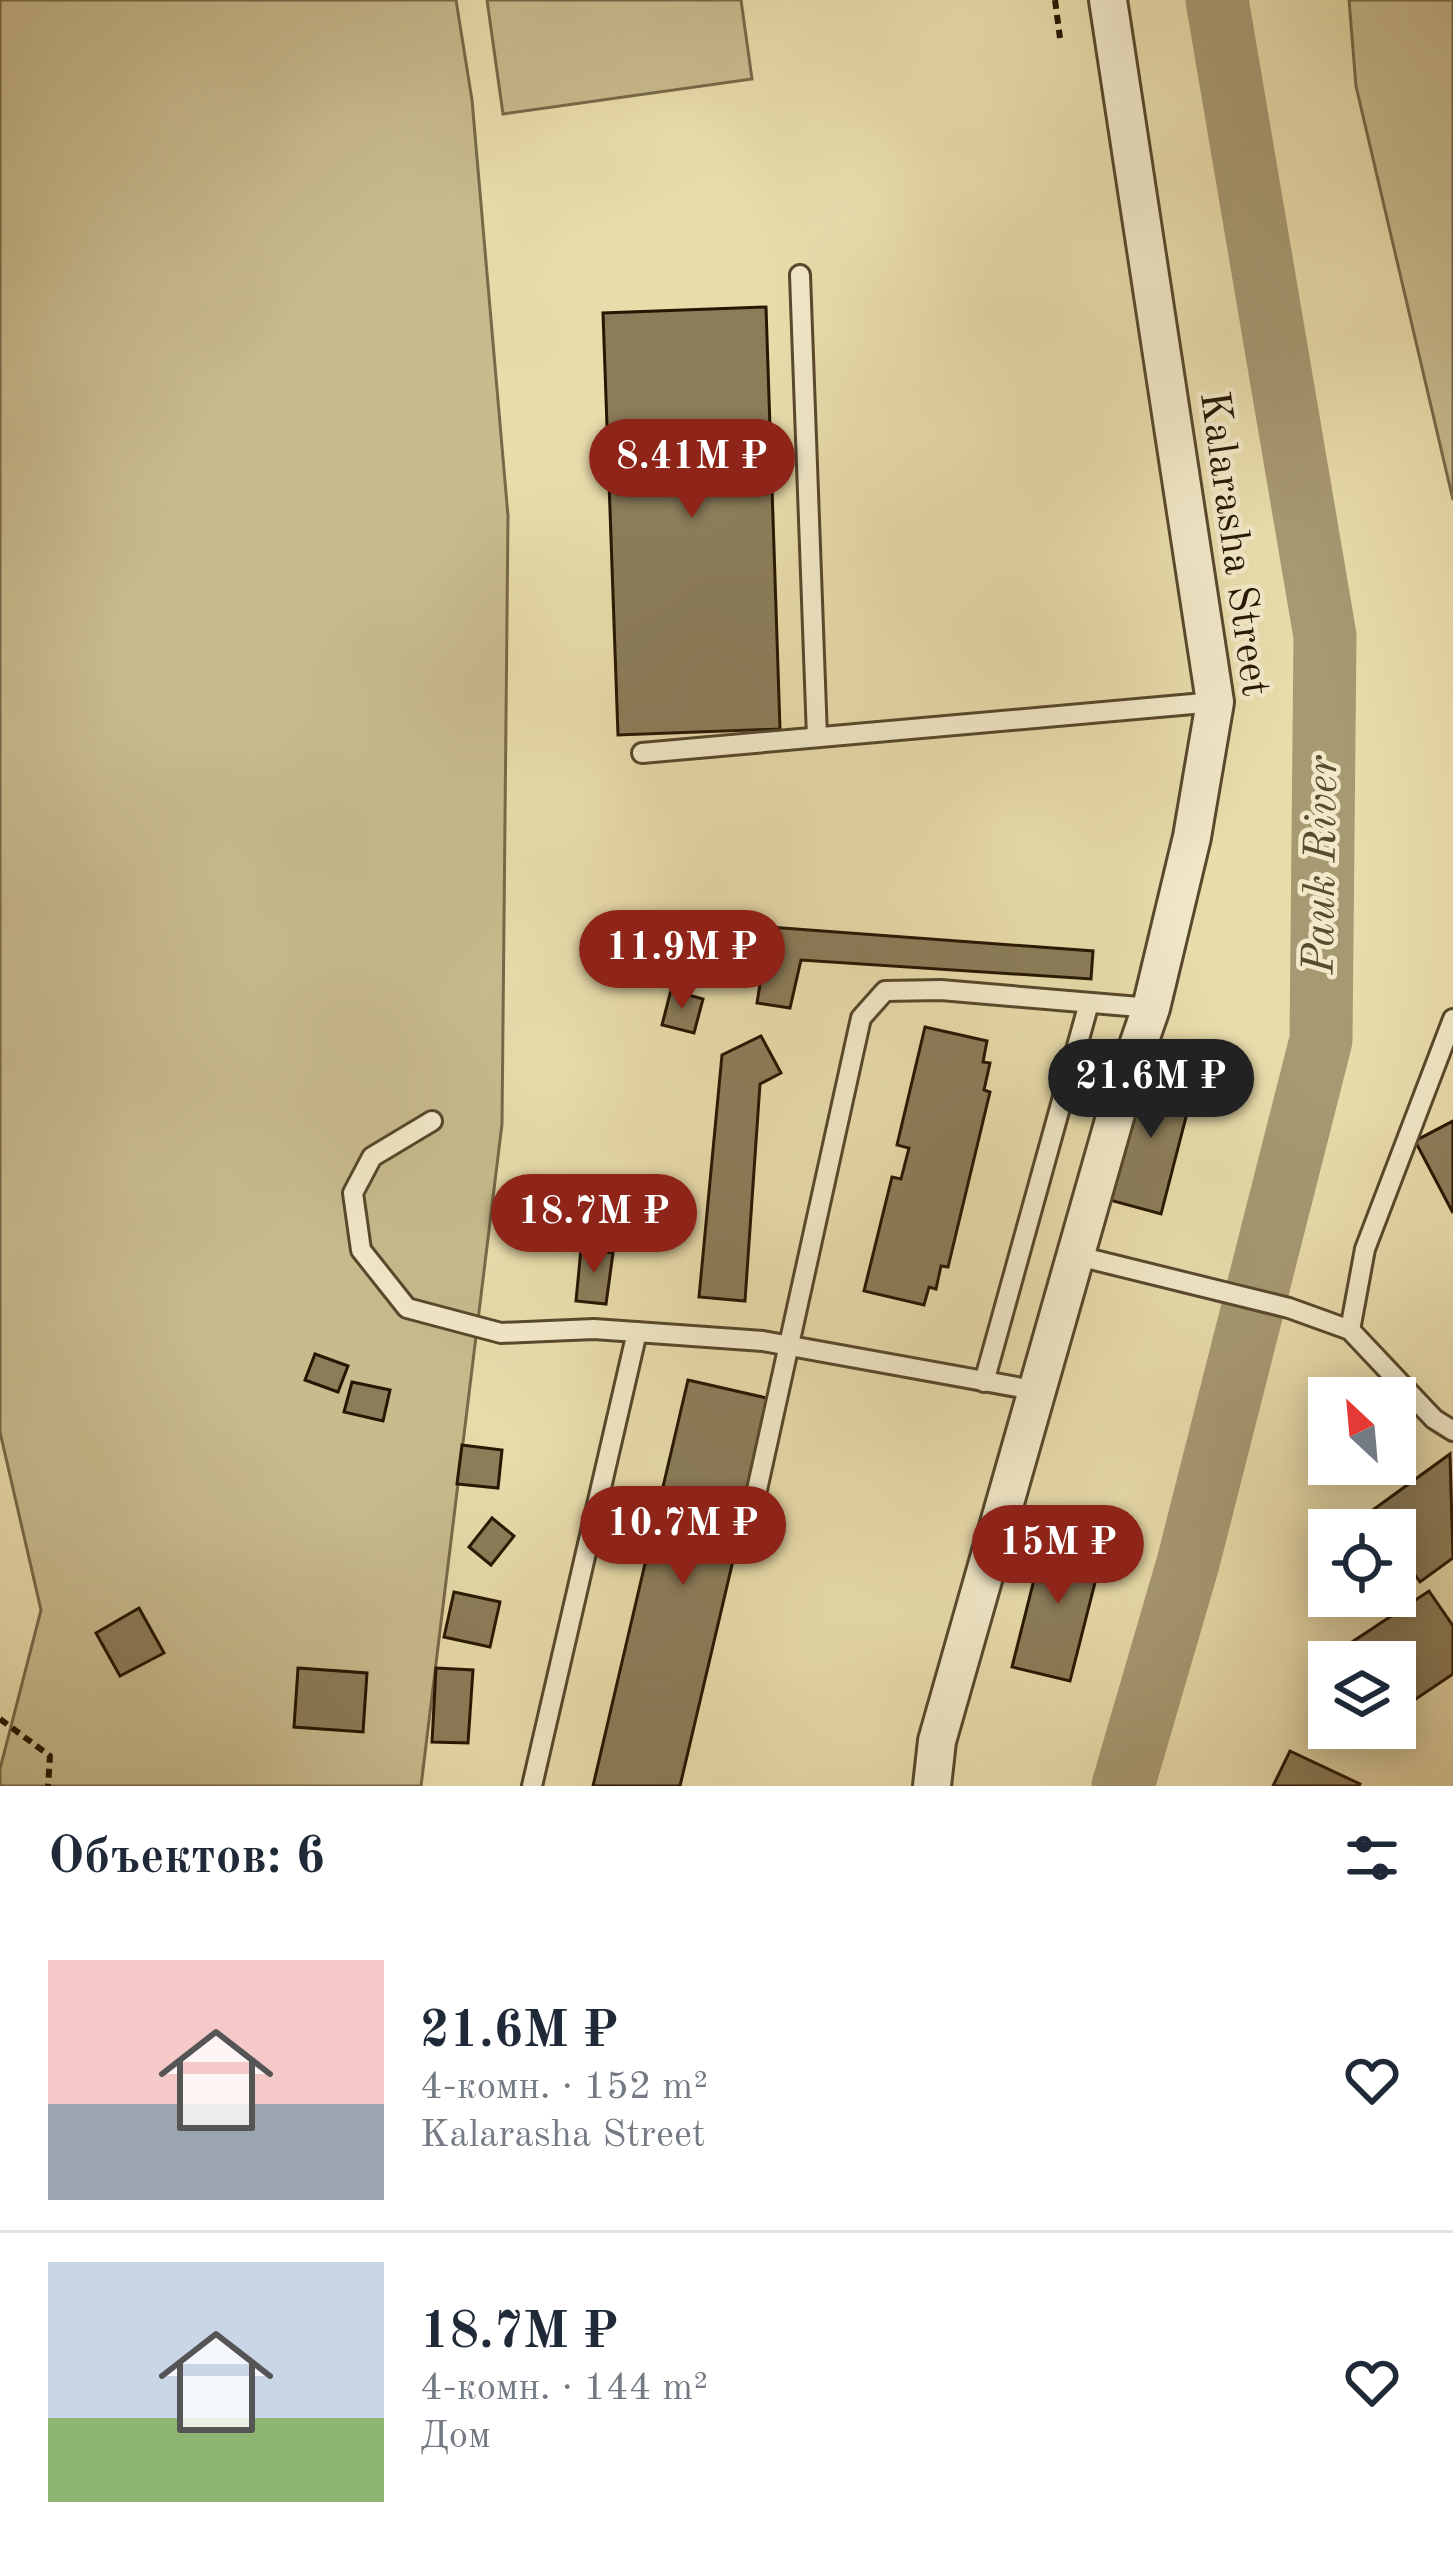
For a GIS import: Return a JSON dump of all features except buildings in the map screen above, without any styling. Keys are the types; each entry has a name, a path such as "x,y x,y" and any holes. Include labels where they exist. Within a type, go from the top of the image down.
{"street":[{"name":"Kalarasha Street","path":"932,1786 937,1741 1150,1008 1192,836 1215,702 1108,0"}],"lane":[{"path":"800,275 817,737"},
{"path":"642,753 1215,702"},
{"path":"751,1517 861,1018 885,992 941,990 1150,1008"},
{"path":"984,1382 1089,1003"},
{"path":"1350,1330 1365,1249 1453,1019"},
{"path":"432,1121 372,1157 353,1193 361,1250 407,1308 501,1333 594,1329 789,1346 1039,1391"},
{"path":"1078,1256 1288,1308 1350,1330 1434,1419 1453,1431"},
{"path":"532,1786 638,1332"}],"path":[{"path":"1055,0 1060,38"},
{"path":"0,1719 50,1756 48,1786"}],"shaded area":[{"path":"0,0 456,0 472,100 508,516 502,1124 421,1786 0,1786 0,1769 41,1610 0,1432"},
{"path":"487,0 741,0 752,79 503,114"},
{"path":"1349,0 1453,0 1453,500 1356,86"}],"waterway":[{"name":"Pauk River","path":"1123,1786 1188,1563 1321,1040 1325,636 1217,0"}]}
